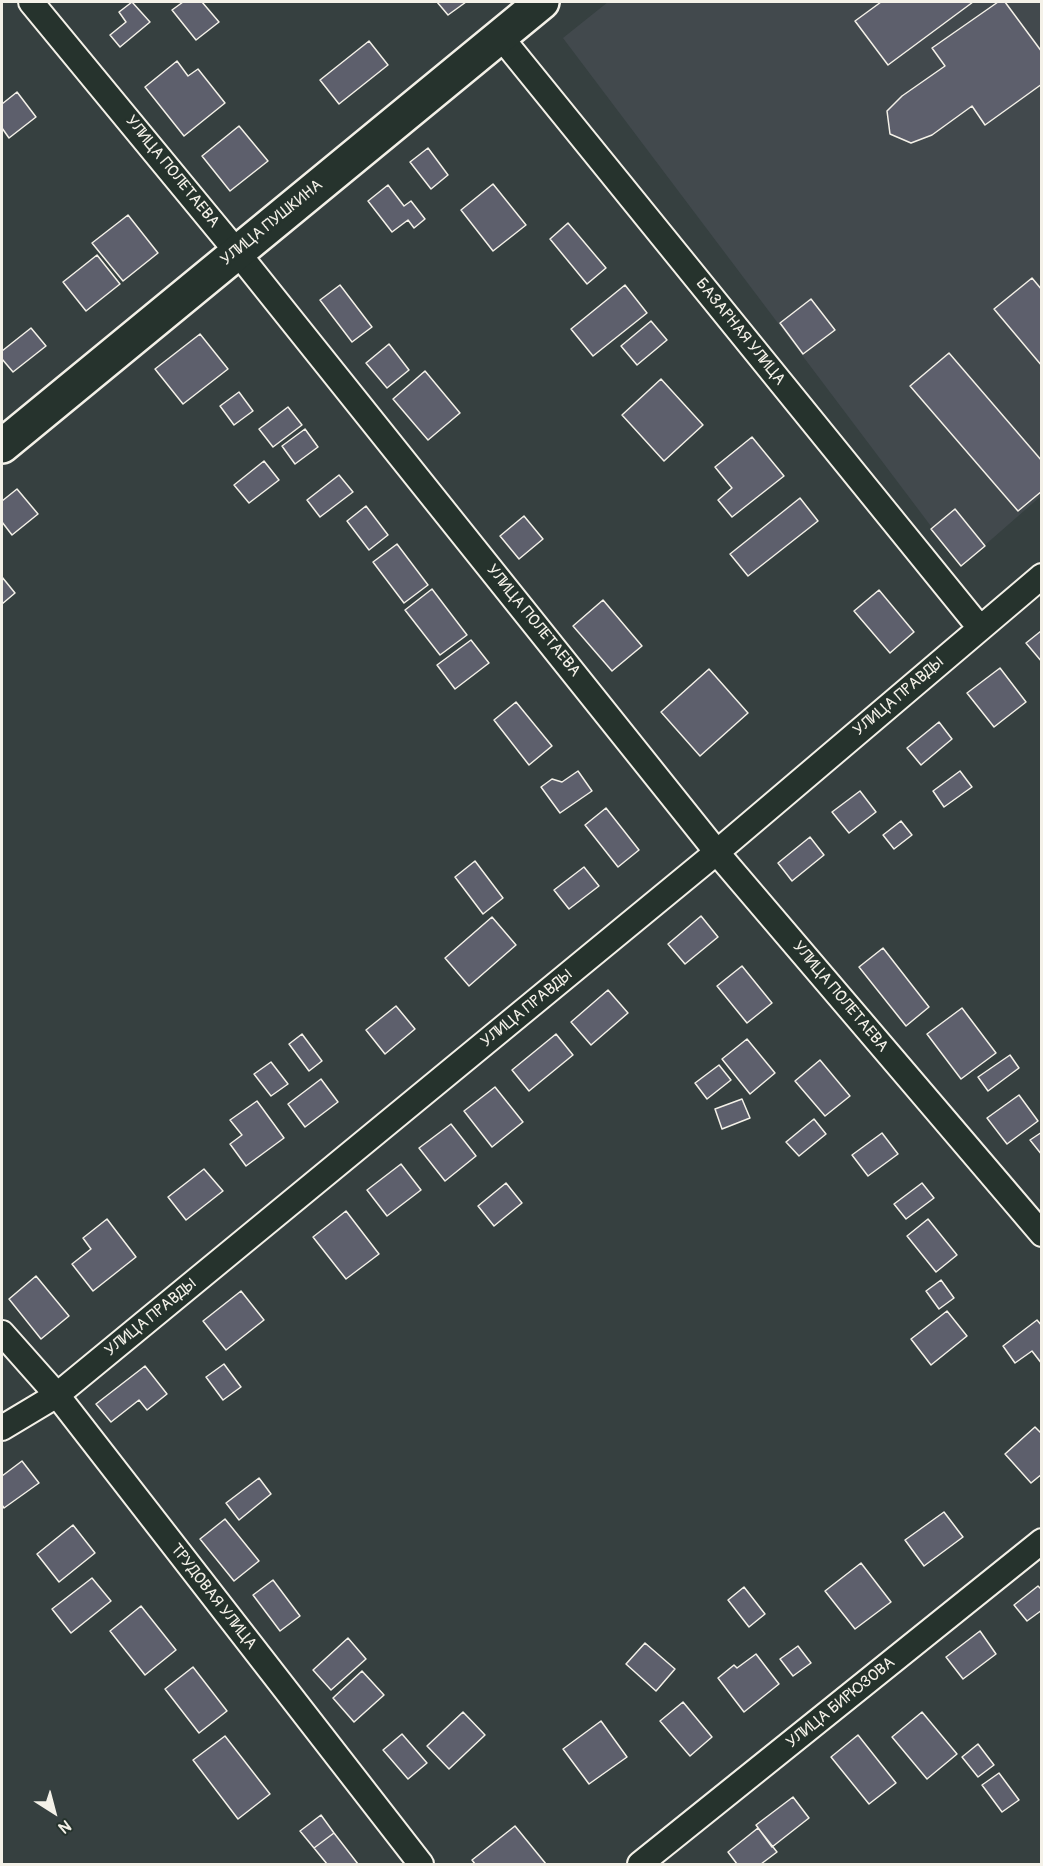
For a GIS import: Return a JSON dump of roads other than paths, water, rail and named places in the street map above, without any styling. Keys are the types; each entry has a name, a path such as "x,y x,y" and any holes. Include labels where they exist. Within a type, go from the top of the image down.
{"main road":[{"name":"УЛИЦА ПУШКИНА","path":"2,446 542,2"}],"street":[{"name":"УЛИЦА ПОЛЕТАЕВА","path":"32,2 237,252 717,852 1041,1234"},
{"name":"БАЗАРНАЯ УЛИЦА","path":"500,36 980,628"},
{"name":"УЛИЦА ПРАВДЫ","path":"2,1428 57,1395 717,852 1041,576"},
{"name":"ТРУДОВАЯ УЛИЦА","path":"2,1333 57,1395 421,1864"},
{"name":"УЛИЦА БИРЮЗОВА","path":"640,1864 1041,1541"}]}
